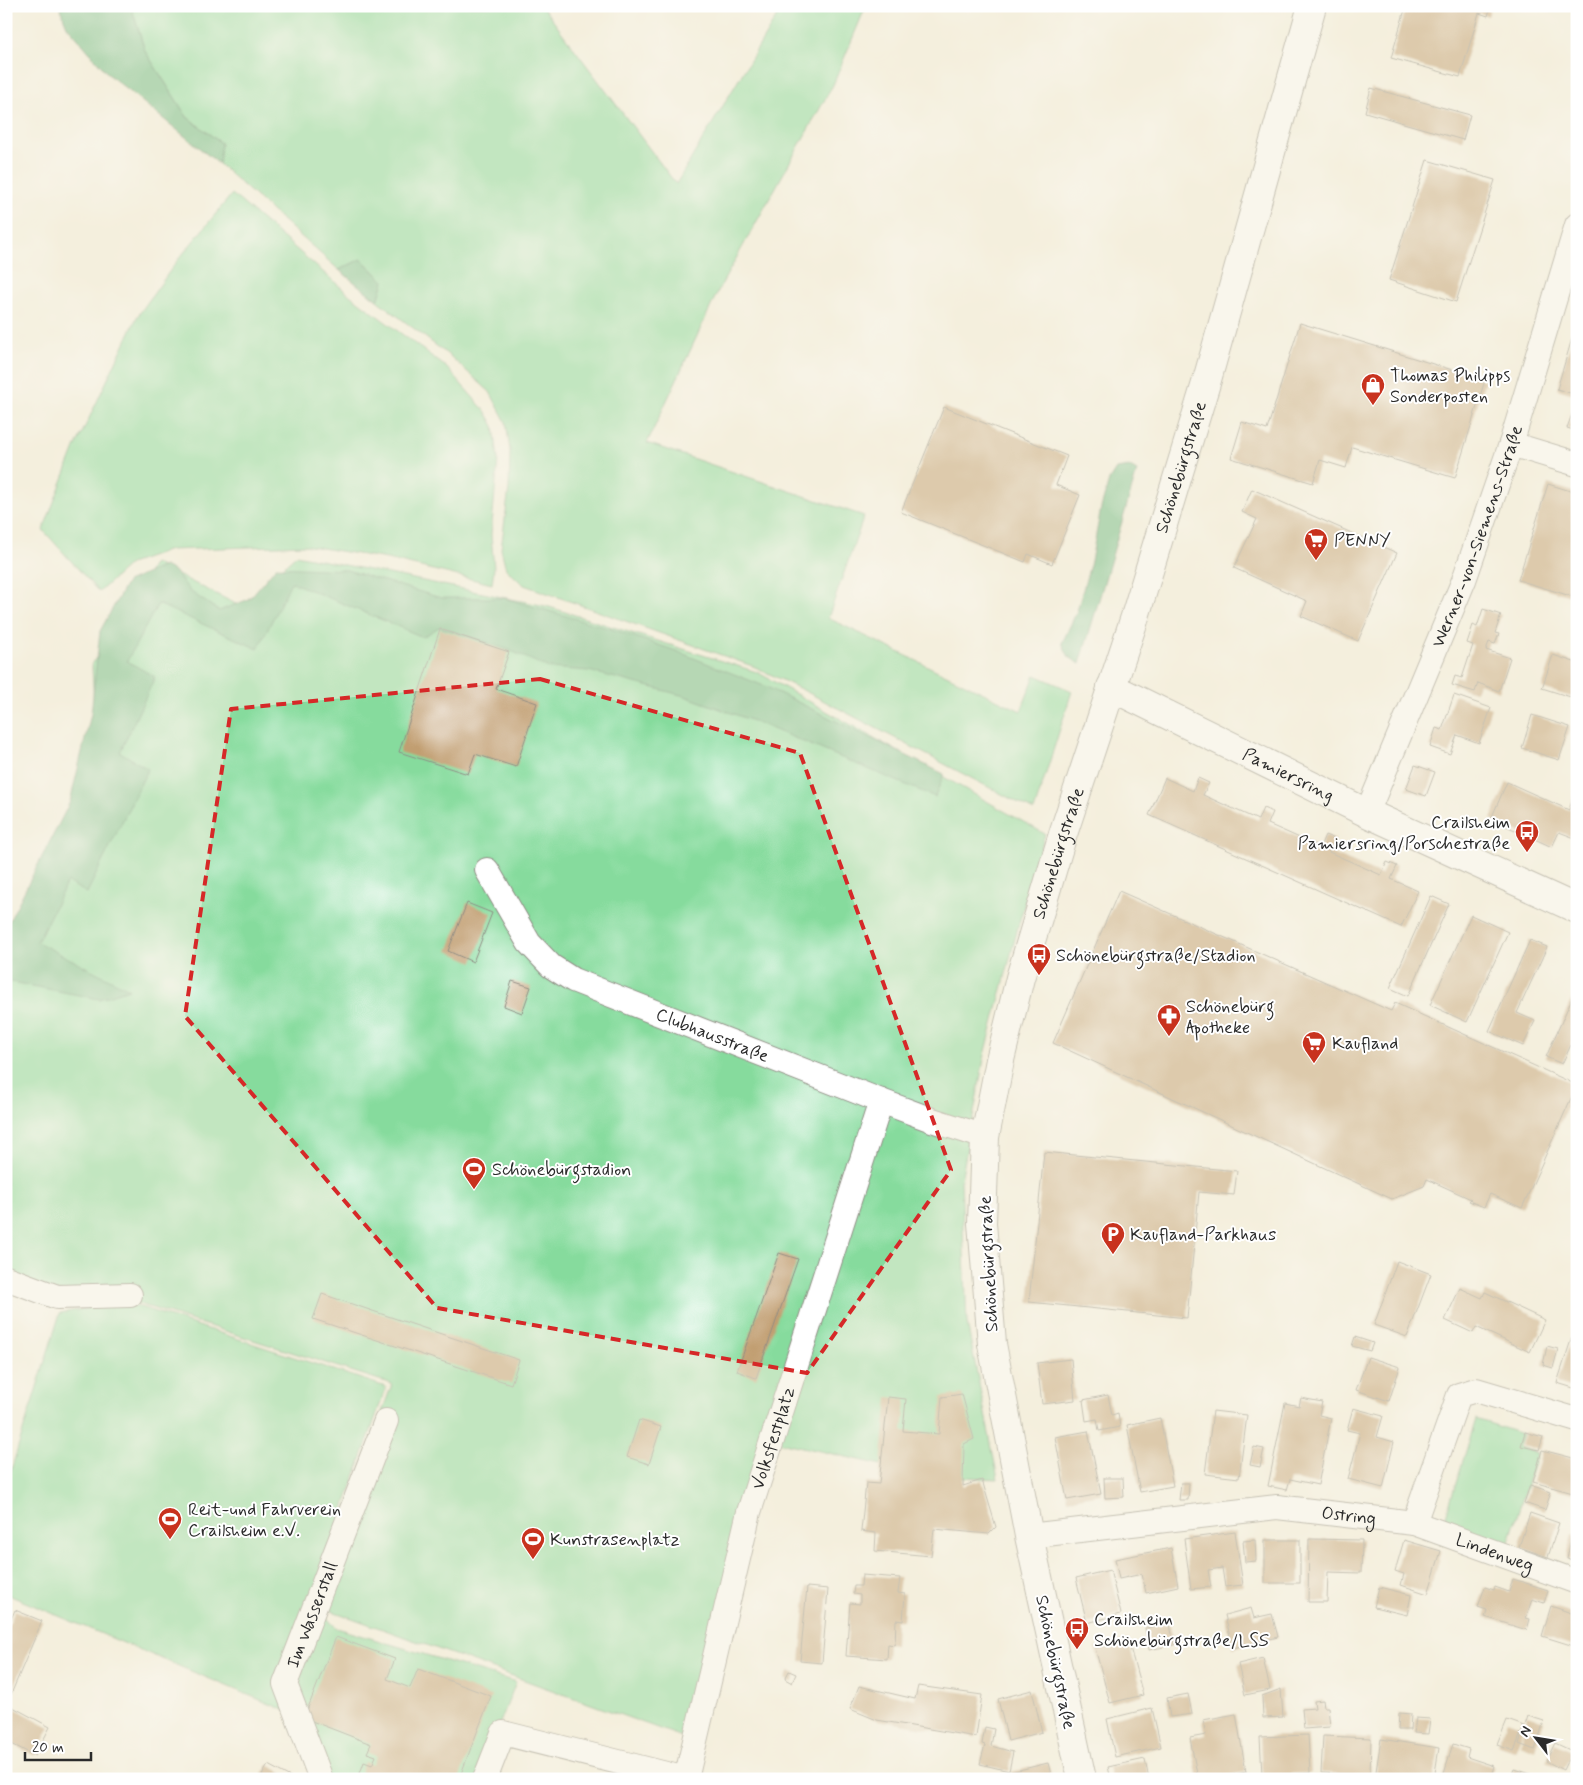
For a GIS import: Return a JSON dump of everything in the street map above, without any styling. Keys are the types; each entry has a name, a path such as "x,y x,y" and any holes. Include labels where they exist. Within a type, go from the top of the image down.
{"main road":[{"name":"Schönebürgstraße","path":"1082,1779 1029,1536 992,1344 982,1223 985,1137 1000,1060 1020,978 1063,834 1134,620 1207,380 1312,6"},
{"name":"Pamiersring","path":"1111,687 1367,813 1577,909"}],"street":[{"name":"Werner-von-Siemens-Straße","path":"1367,813 1464,580 1511,444 1577,225"},
{"path":"1511,444 1577,464"},
{"name":"Clubhausstraße","path":"487,870 529,943 550,966 573,980 881,1101 985,1137"},
{"name":"Volksfestplatz","path":"686,1779 749,1512 881,1101"},
{"path":"6,1278 57,1297 130,1295"},
{"path":"1414,1523 1459,1395 1476,1390 1577,1420"},
{"name":"Im Wasserstall","path":"321,1779 285,1684 386,1421"},
{"name":"Ostring","path":"1029,1536 1277,1507 1414,1523"},
{"name":"Lindenweg","path":"1414,1523 1577,1582"},
{"path":"485,1779 503,1733 686,1779"}],"highlighted area":[{"path":"540,679 800,753 951,1170 807,1373 437,1308 185,1016 231,709"}],"green space":[{"path":"59,6 131,6 145,51 187,117 221,143 219,164 108,74 67,26"},
{"path":"131,6 542,6 676,184 783,6 866,6 833,85 719,289 647,443 864,516 828,618 1021,711 1035,675 1072,691 1034,811 807,692 755,667 524,585 506,569 501,549 509,489 510,451 506,422 490,392 451,357 378,301 384,281 361,259 339,270 219,164 221,143 187,117 145,51"},
{"path":"232,194 351,296 446,367 486,412 494,426 498,459 491,535 494,568 492,584 387,559 304,545 170,550 130,564 99,592 43,530 75,448 137,317 177,261"},
{"path":"361,259 384,281 378,301 339,270"},
{"path":"1130,467 1137,471 1080,664 1069,657 1062,643 1077,611 1091,561 1101,508 1109,480 1116,469"},
{"name":"Schönebürgstadion","path":"296,555 546,606 757,672 1045,834 1019,923 984,1059 961,1180 967,1323 998,1479 926,1475 771,1440 685,1738 313,1604 392,1384 130,1301 6,1285 6,946 97,778 92,664 154,563 240,606"},
{"path":"164,566 174,571 191,592 219,611 249,599 276,567 347,570 441,598 504,598 618,631 676,651 769,688 944,774 935,797 756,722 685,696 589,671 549,668 509,650 439,627 423,637 291,582 258,649 158,604 127,661 155,677 120,752 148,769 87,893 67,882 37,942 129,989 99,999 12,982 6,983 6,927 70,802 91,714 100,631 127,582"},
{"name":"Reit-und Fahrverein Crailsheim e.V.","path":"125,1302 386,1387 311,1604 337,1628 516,1682 478,1779 314,1779 301,1717 6,1594 6,1486 60,1313"},
{"path":"1476,1419 1522,1434 1518,1447 1537,1453 1507,1548 1442,1528"}],"building":[{"path":"1406,6 1491,6 1488,16 1479,13 1460,77 1391,58"},
{"path":"1371,88 1470,115 1463,140 1365,112"},
{"path":"1427,160 1495,180 1456,302 1389,280"},
{"path":"1300,323 1485,380 1455,478 1352,447 1346,468 1320,460 1313,483 1231,458 1242,422 1267,430"},
{"path":"1577,325 1577,395 1557,389"},
{"path":"1577,400 1577,431 1567,428"},
{"path":"944,407 1067,456 1056,485 1080,495 1052,564 1028,554 1025,562 901,512"},
{"path":"1548,484 1577,493 1577,598 1518,580"},
{"name":"PENNY","path":"1252,489 1397,553 1358,641 1301,616 1307,601 1234,568 1257,519 1242,512"},
{"path":"1483,609 1501,615 1495,633 1499,634 1495,644 1489,642 1486,650 1510,658 1499,691 1478,683 1475,692 1452,685 1455,676 1462,678 1473,645 1467,643 1473,625 1477,627"},
{"path":"440,629 509,652 496,689 537,703 516,767 475,754 468,774 399,752"},
{"path":"1553,655 1577,663 1577,699 1542,688"},
{"path":"1454,695 1491,708 1479,743 1457,735 1450,754 1430,747 1436,728 1442,730"},
{"path":"1532,715 1570,727 1559,760 1522,748"},
{"path":"1415,765 1435,772 1426,796 1406,789"},
{"path":"1165,778 1193,791 1198,778 1209,783 1203,795 1258,820 1263,808 1273,812 1268,824 1320,847 1325,835 1335,839 1329,852 1381,875 1387,862 1397,866 1391,879 1418,891 1401,927 1149,815"},
{"path":"1507,782 1569,810 1574,795 1577,796 1577,832 1575,838 1559,832 1552,847 1491,819"},
{"name":"Kaufland","path":"1119,891 1391,1011 1395,1003 1577,1085 1522,1208 1490,1194 1484,1207 1427,1179 1424,1186 1392,1199 1053,1043"},
{"path":"1431,896 1449,904 1408,996 1390,988"},
{"path":"467,903 492,913 473,962 448,951"},
{"path":"1471,915 1508,932 1467,1022 1430,1005"},
{"path":"1530,940 1547,947 1517,1013 1535,1021 1523,1046 1489,1031"},
{"path":"512,981 531,987 522,1013 504,1006"},
{"path":"1577,987 1577,1032 1562,1064 1546,1057"},
{"name":"Kaufland-Parkhaus","path":"1044,1152 1237,1171 1234,1195 1199,1192 1187,1318 1029,1302"},
{"path":"779,1253 798,1259 756,1378 737,1371"},
{"path":"1397,1261 1431,1274 1407,1337 1374,1325"},
{"path":"1460,1288 1482,1298 1485,1292 1545,1320 1530,1352 1476,1327 1473,1333 1445,1320"},
{"path":"322,1294 519,1360 511,1384 313,1319"},
{"path":"1355,1337 1373,1343 1370,1351 1352,1346"},
{"path":"1572,1337 1577,1339 1577,1389 1557,1383"},
{"path":"1547,1346 1558,1349 1553,1368 1543,1365"},
{"path":"1368,1357 1400,1367 1389,1401 1356,1390"},
{"path":"1071,1359 1075,1400 1042,1404 1037,1363"},
{"path":"962,1394 974,1439 964,1444 963,1486 982,1480 996,1527 989,1534 934,1529 931,1556 875,1551 876,1533 861,1531 866,1483 879,1484 888,1397 906,1399 903,1431 939,1434 942,1397"},
{"path":"1108,1395 1112,1415 1118,1413 1120,1427 1099,1431 1097,1419 1086,1421 1083,1400"},
{"path":"1301,1398 1322,1402 1319,1415 1331,1418 1318,1485 1290,1479 1287,1490 1268,1486 1285,1403 1299,1406"},
{"path":"1353,1408 1383,1416 1377,1437 1394,1442 1383,1488 1348,1479 1360,1433 1347,1430"},
{"path":"1213,1411 1247,1415 1239,1478 1205,1474"},
{"path":"1160,1418 1173,1486 1140,1492 1127,1425"},
{"path":"639,1420 661,1427 649,1464 627,1457"},
{"path":"1088,1431 1101,1494 1067,1500 1055,1437"},
{"path":"1525,1432 1543,1437 1539,1450 1521,1446"},
{"path":"1254,1447 1264,1449 1260,1467 1250,1465"},
{"path":"1542,1450 1577,1459 1577,1480 1573,1493 1533,1482"},
{"path":"1104,1478 1123,1478 1124,1497 1105,1498"},
{"path":"1181,1483 1189,1483 1188,1500 1179,1500"},
{"path":"1530,1485 1551,1492 1545,1510 1524,1503"},
{"path":"1530,1513 1559,1523 1548,1557 1519,1547"},
{"path":"1235,1532 1243,1585 1225,1587 1222,1568 1208,1570 1211,1587 1191,1589 1184,1539"},
{"path":"1572,1534 1577,1535 1577,1561 1567,1559"},
{"path":"1309,1539 1362,1540 1361,1573 1328,1572 1327,1602 1308,1602"},
{"path":"1255,1540 1256,1561 1245,1562 1243,1541"},
{"path":"1265,1540 1300,1540 1300,1583 1265,1583"},
{"path":"1404,1540 1441,1551 1428,1594 1401,1585 1404,1574 1395,1571"},
{"path":"1171,1548 1178,1586 1146,1593 1142,1574 1119,1579 1115,1559"},
{"path":"1110,1570 1121,1614 1087,1623 1076,1578"},
{"path":"862,1575 900,1578 898,1593 905,1594 903,1621 896,1620 895,1645 888,1644 887,1659 846,1656 850,1603 860,1604 860,1595 853,1594 854,1586 861,1586"},
{"path":"1513,1579 1548,1590 1544,1603 1532,1599 1526,1618 1530,1619 1527,1630 1485,1617 1487,1610 1478,1607 1485,1587 1494,1590 1495,1587 1509,1592"},
{"path":"807,1587 828,1589 822,1663 800,1661"},
{"path":"1379,1587 1411,1595 1407,1615 1374,1607"},
{"path":"1551,1606 1577,1615 1577,1647 1542,1636"},
{"path":"1251,1608 1254,1618 1272,1614 1278,1637 1233,1648 1225,1615"},
{"path":"15,1610 42,1621 6,1706 6,1631"},
{"path":"1170,1624 1174,1645 1149,1650 1145,1628"},
{"path":"336,1637 395,1659 387,1679 410,1688 418,1669 491,1696 459,1779 358,1779 364,1762 372,1765 376,1756 367,1753 371,1744 304,1718"},
{"path":"1128,1640 1143,1695 1110,1703 1095,1648"},
{"path":"1263,1658 1270,1690 1245,1695 1238,1664"},
{"path":"789,1671 796,1674 792,1683 785,1679"},
{"path":"859,1686 915,1699 918,1686 982,1695 976,1737 877,1720 850,1709"},
{"path":"1281,1689 1283,1717 1263,1718 1262,1696"},
{"path":"1032,1690 1042,1732 1008,1741 998,1699"},
{"path":"1188,1694 1192,1714 1170,1717 1167,1698"},
{"path":"1323,1700 1324,1707 1328,1707 1330,1727 1304,1729 1302,1709 1315,1708 1314,1701"},
{"path":"9,1705 50,1727 35,1756 6,1741 6,1711"},
{"path":"1152,1708 1161,1747 1115,1757 1107,1719"},
{"path":"1399,1713 1411,1714 1410,1730 1398,1730"},
{"path":"1236,1714 1246,1772 1210,1779 1198,1779 1190,1738 1206,1735 1203,1720"},
{"path":"1528,1716 1544,1721 1535,1750 1519,1744"},
{"path":"1416,1718 1430,1719 1428,1734 1414,1733"},
{"path":"1507,1720 1524,1726 1514,1751 1497,1745"},
{"path":"985,1727 994,1729 991,1746 1013,1752 1009,1771 980,1764 985,1745 982,1744"},
{"path":"1308,1735 1310,1773 1262,1775 1260,1737"},
{"path":"1323,1736 1371,1738 1370,1775 1321,1773"},
{"path":"1381,1739 1439,1748 1434,1779 1375,1778"},
{"path":"1555,1743 1572,1751 1563,1770 1546,1761"},
{"path":"1453,1744 1469,1749 1467,1757 1494,1766 1490,1779 1442,1779"},
{"path":"1145,1759 1149,1779 1111,1779 1108,1767"},
{"path":"1048,1763 1052,1779 1013,1779 1011,1772"},
{"path":"268,1765 294,1779 260,1779"},
{"path":"1514,1769 1542,1778 1542,1779 1510,1779"}],"place":[{"name":"Thomas Philipps Sonderposten","path":"1373,406"},
{"name":"PENNY","path":"1316,561"},
{"name":"Crailsheim Pamiersring/Porschestraße","path":"1527,853"},
{"name":"Schönebürgstraße/Stadion","path":"1039,976"},
{"name":"Schönebürg Apotheke","path":"1169,1037"},
{"name":"Kaufland","path":"1314,1064"},
{"name":"Schönebürgstadion","path":"474,1190"},
{"name":"Kaufland-Parkhaus","path":"1113,1255"},
{"name":"Reit-und Fahrverein Crailsheim e.V.","path":"170,1540"},
{"name":"Kunstrasenplatz","path":"533,1560"},
{"name":"Crailsheim Schönebürgstraße/LSS","path":"1077,1650"}]}
